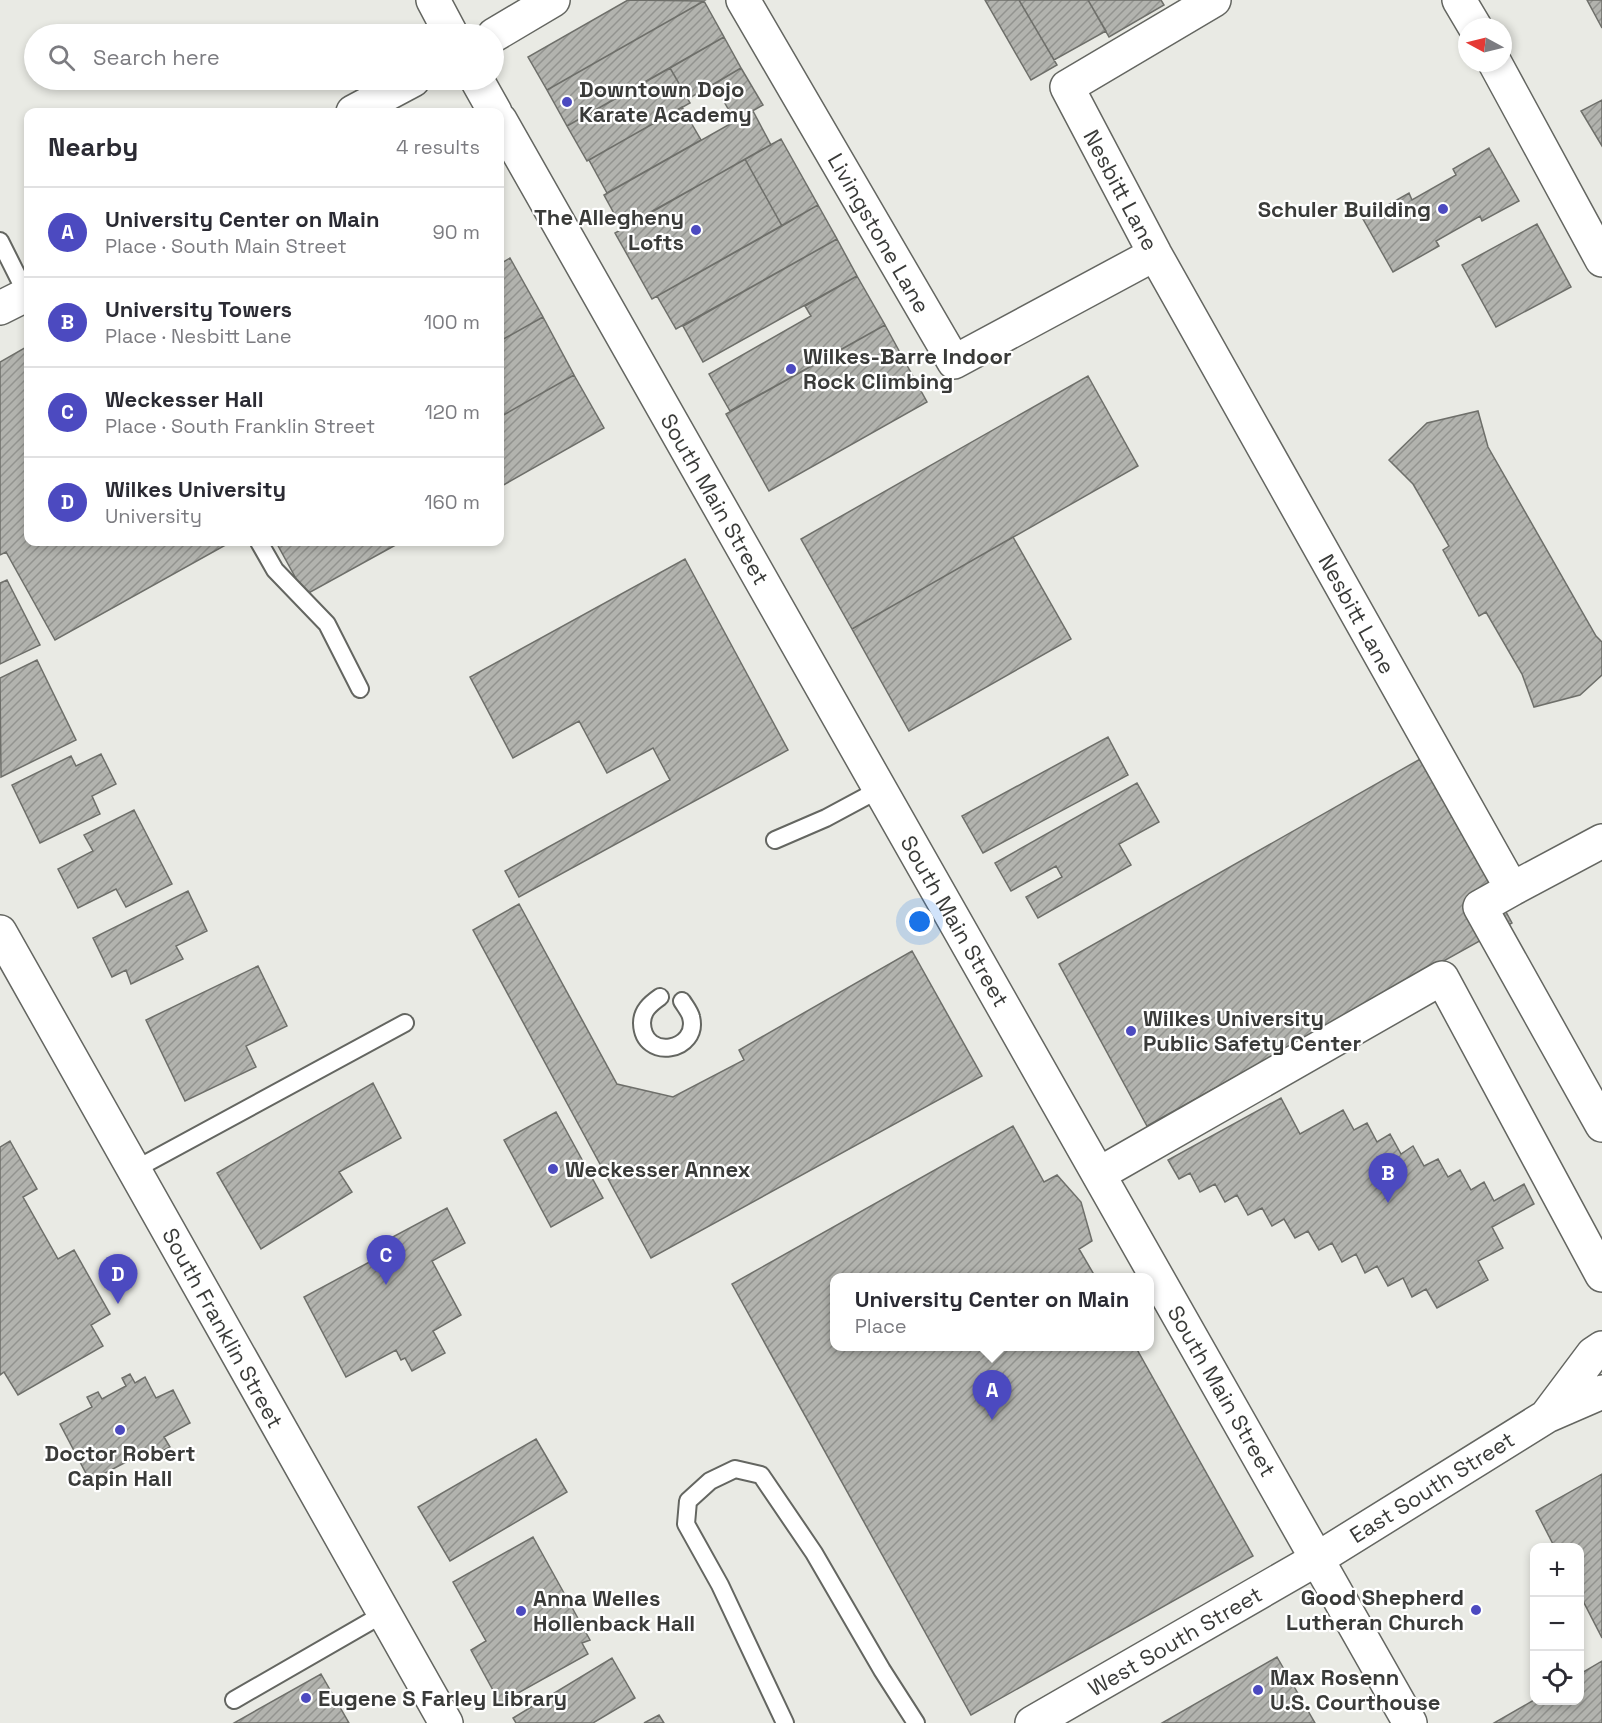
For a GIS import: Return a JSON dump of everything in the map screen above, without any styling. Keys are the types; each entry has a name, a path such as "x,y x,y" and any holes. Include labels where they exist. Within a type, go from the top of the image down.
{"street":[{"path":"432,0 445,24"},
{"path":"504,28 553,0"},
{"name":"Livingstone Lane","path":"743,0 954,362 1155,254"},
{"name":"Nesbitt Lane","path":"1214,0 1067,87 1155,254 1512,889"},
{"path":"1460,0 1470,18"},
{"path":"1500,72 1602,261"},
{"path":"360,108 394,90"},
{"path":"483,90 493,108"},
{"name":"South Main Street","path":"504,127 1410,1723"},
{"path":"1602,841 1480,907 1602,1125"},
{"name":"South Franklin Street","path":"0,932 446,1723"},
{"path":"1099,1174 1442,978 1602,1275"},
{"name":"East South Street","path":"1547,1416 1593,1354 1602,1348"},
{"name":"East South Street","path":"1317,1559 1547,1416 1602,1392"},
{"name":"West South Street","path":"1032,1723 1317,1559"}],"lane":[{"path":"0,241 18,299"},
{"path":"261,546 275,570 327,624 360,689"},
{"path":"775,840 826,818 880,789"},
{"path":"660,997 646,1008 642,1018 642,1030 647,1040 657,1047 679,1046 687,1038 692,1028 691,1016 682,1001"},
{"path":"134,1170 405,1023"},
{"path":"785,1723 720,1585 686,1524 688,1501 710,1481 735,1469 761,1475 814,1553 882,1670 916,1723"},
{"path":"234,1700 385,1613"}],"building":[{"path":"628,0 704,1 547,90 528,57"},
{"path":"985,0 1019,0 1057,65 1031,80"},
{"path":"1019,0 1088,0 1106,31 1054,60"},
{"path":"1088,0 1161,0 1164,5 1109,37"},
{"path":"1587,0 1602,0 1602,28"},
{"path":"704,1 724,37 567,126 547,90"},
{"path":"724,37 741,68 688,99 670,68"},
{"path":"670,68 690,103 587,161 567,126"},
{"path":"741,68 763,105 735,121 714,84"},
{"path":"1602,100 1602,146 1581,111"},
{"path":"682,107 701,140 607,193 589,160"},
{"path":"753,111 771,145 622,228 604,195"},
{"path":"781,139 818,205 782,226 745,159"},
{"name":"Schuler Building","path":"1489,148 1519,201 1482,221 1480,216 1436,241 1439,246 1393,272 1363,219 1409,193 1412,200 1456,175 1453,169"},
{"name":"The Allegheny Lofts","path":"745,159 782,226 652,299 615,233"},
{"path":"818,205 837,239 676,329 657,296"},
{"path":"1537,224 1571,287 1496,327 1462,265"},
{"path":"837,239 857,276 703,362 683,326"},
{"path":"510,258 543,317 504,339 504,262"},
{"path":"857,276 885,325 730,411 709,374 811,316 805,306"},
{"path":"543,317 574,375 504,415 504,339"},
{"path":"885,325 927,402 769,491 726,414"},
{"path":"24,348 24,546 224,546 55,640 6,552 0,555 0,362"},
{"path":"574,375 604,428 504,485 504,415"},
{"path":"1088,376 1138,466 852,629 801,539"},
{"path":"1478,411 1488,447 1596,636 1602,642 1602,675 1580,695 1534,707 1522,674 1486,612 1479,616 1443,550 1449,546 1413,484 1389,460 1427,423"},
{"path":"1013,537 1071,639 909,731 852,629"},
{"path":"278,546 394,546 305,595"},
{"path":"685,559 788,750 519,897 505,871 670,780 653,748 607,773 579,721 513,758 470,677"},
{"path":"7,580 40,645 0,664 0,583"},
{"path":"37,660 76,740 1,777 0,678"},
{"path":"1108,737 1128,775 983,853 962,816"},
{"path":"101,754 116,784 92,796 100,814 40,843 12,785 71,756 76,766"},
{"path":"1422,758 1512,923 1147,1126 1059,964"},
{"path":"1137,783 1159,822 1119,844 1131,865 1038,918 1026,897 1062,877 1056,866 1011,891 995,863"},
{"path":"134,810 172,884 126,907 116,889 78,908 58,869 93,851 84,835"},
{"path":"188,891 207,931 176,946 183,959 131,984 126,970 112,977 93,938"},
{"path":"519,904 617,1084 673,1097 744,1060 739,1050 912,951 982,1076 651,1258 473,930"},
{"path":"258,966 287,1026 246,1046 256,1067 185,1101 146,1020"},
{"path":"373,1083 401,1138 339,1172 352,1192 261,1249 217,1173"},
{"path":"1281,1098 1300,1134 1343,1110 1354,1130 1367,1123 1377,1142 1390,1134 1401,1154 1413,1146 1424,1166 1438,1159 1448,1177 1460,1170 1471,1190 1484,1182 1494,1201 1524,1184 1534,1204 1492,1227 1503,1248 1478,1261 1488,1280 1437,1308 1426,1289 1412,1297 1403,1278 1388,1286 1377,1266 1365,1273 1356,1254 1342,1262 1332,1243 1319,1250 1308,1231 1295,1238 1284,1219 1272,1226 1262,1208 1248,1215 1237,1195 1225,1202 1215,1184 1200,1192 1190,1173 1179,1179 1168,1160"},
{"name":"Weckesser Annex","path":"556,1112 603,1198 551,1227 504,1140"},
{"path":"1013,1126 1044,1182 1057,1175 1081,1202 1092,1241 1079,1249 1093,1273 830,1273 830,1351 1138,1351 1253,1556 971,1715 732,1284"},
{"path":"10,1141 37,1189 23,1197 58,1259 74,1250 110,1314 91,1325 103,1346 18,1395 4,1372 0,1375 0,1147"},
{"path":"447,1208 465,1243 432,1261 461,1315 433,1331 445,1353 412,1371 405,1358 401,1360 396,1350 346,1377 304,1297 392,1250 387,1240"},
{"name":"Doctor Robert Capin Hall","path":"130,1374 135,1383 145,1377 156,1398 173,1390 190,1423 164,1437 170,1447 153,1456 149,1450 90,1481 60,1424 92,1407 87,1397 98,1392 102,1399 126,1386 122,1378"},
{"path":"536,1439 567,1492 450,1561 418,1507"},
{"path":"1602,1474 1602,1638 1584,1603 1584,1543 1552,1543 1536,1511"},
{"name":"Anna Welles Hollenback Hall","path":"533,1537 590,1640 582,1643 588,1654 500,1703 471,1650 486,1641 453,1582"},
{"name":"Max Rosenn U.S. Courthouse","path":"1277,1657 1315,1723 1162,1723"},
{"path":"612,1658 635,1698 593,1723 516,1723 513,1718"},
{"path":"1602,1661 1602,1723 1494,1723 1530,1702 1530,1705 1584,1705 1584,1672"},
{"name":"Eugene S Farley Library","path":"321,1674 349,1723 234,1723"},
{"path":"659,1715 664,1723 644,1723"}],"place":[{"name":"Downtown Dojo Karate Academy","path":"567,102"},
{"name":"Schuler Building","path":"1443,209"},
{"name":"The Allegheny Lofts","path":"696,230"},
{"name":"Wilkes-Barre Indoor Rock Climbing","path":"791,369"},
{"name":"Wilkes University Public Safety Center","path":"1131,1031"},
{"name":"Weckesser Annex","path":"553,1169"},
{"name":"University Towers","path":"1388,1203"},
{"name":"Weckesser Hall","path":"386,1285"},
{"name":"Wilkes University","path":"118,1304"},
{"name":"University Center on Main","path":"992,1420"},
{"name":"Doctor Robert Capin Hall","path":"120,1430"},
{"name":"Good Shepherd Lutheran Church","path":"1476,1610"},
{"name":"Anna Welles Hollenback Hall","path":"521,1611"},
{"name":"Max Rosenn U.S. Courthouse","path":"1258,1690"},
{"name":"Eugene S Farley Library","path":"306,1698"}]}
